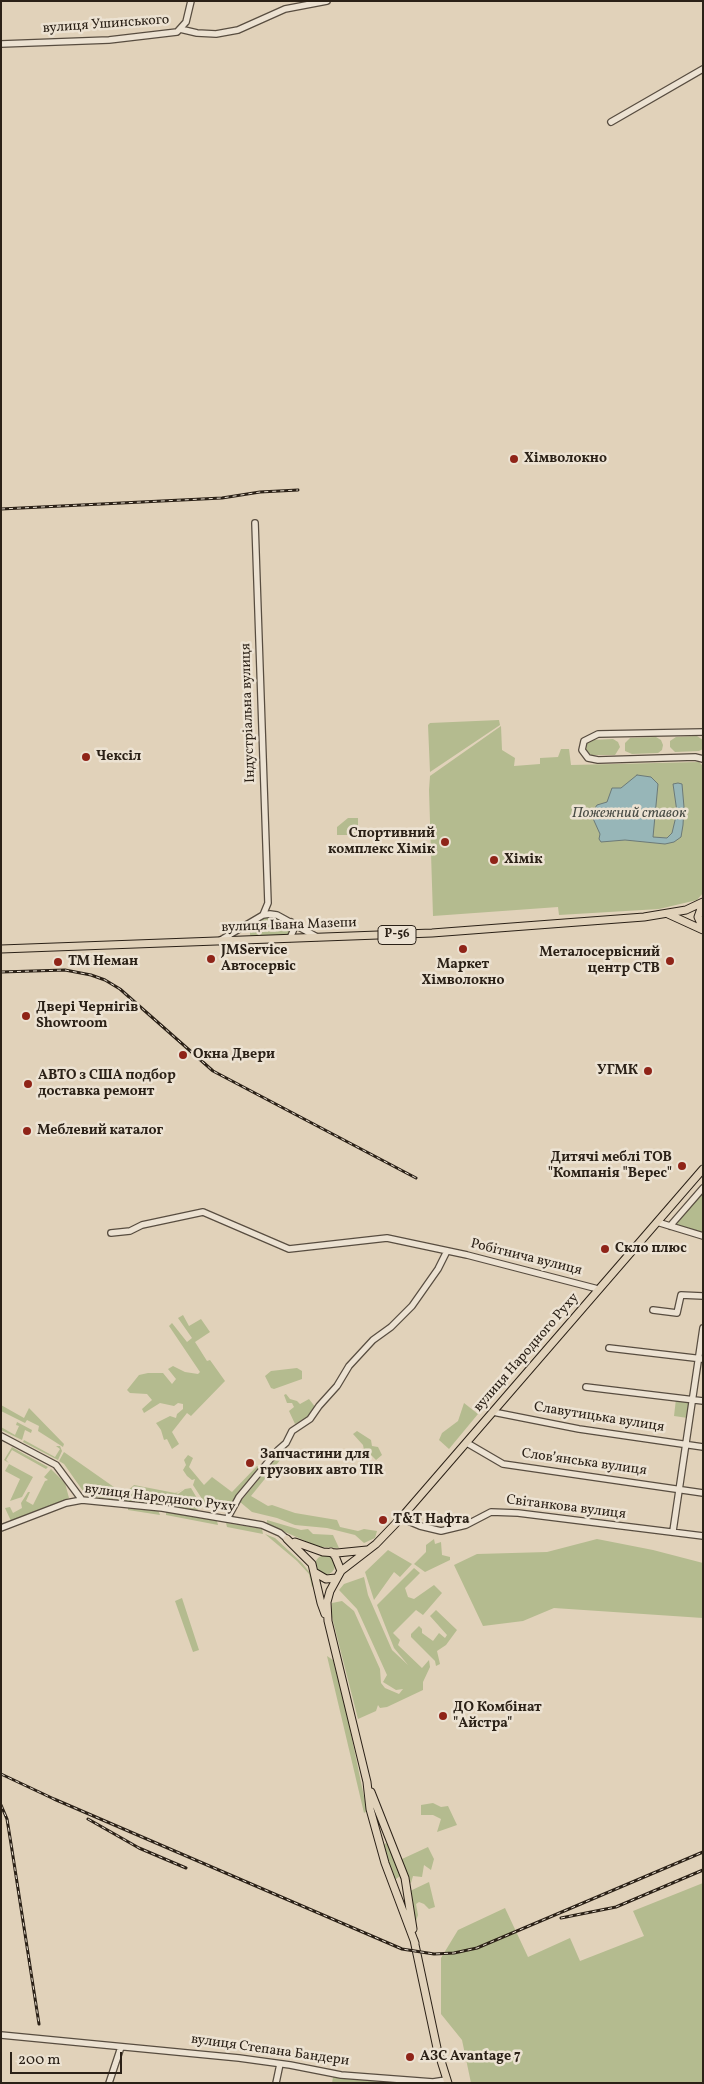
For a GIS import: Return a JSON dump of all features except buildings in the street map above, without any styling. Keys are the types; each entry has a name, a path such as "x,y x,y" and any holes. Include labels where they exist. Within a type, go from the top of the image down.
{"main road":[{"name":"вулиця Івана Мазепи","path":"1,949 432,933 668,914 686,910 703,902"},
{"path":"703,902 698,917 703,929"},
{"name":"вулиця Івана Мазепи","path":"668,914 703,929"},
{"name":"вулиця Народного Руху","path":"341,1571 382,1539 401,1518 703,1170"},
{"path":"287,1539 335,1556 341,1571 330,1591 327,1602 328,1621"},
{"path":"287,1539 312,1564"},
{"path":"367,1550 317,1554 312,1560 312,1564 321,1602 328,1621 367,1782 370,1810 385,1863 415,1943"},
{"path":"314,1572 326,1578 336,1578"},
{"path":"367,1782 405,1878 415,1943 437,2048 447,2081"}],"street":[{"name":"вулиця Ушинського","path":"1,44 142,37 177,32 186,22 191,1"},
{"path":"180,29 197,33 216,34 230,31 285,9 327,1"},
{"path":"611,122 703,69"},
{"name":"Індустріальна вулиця","path":"255,523 268,903 263,915"},
{"path":"701,757 592,760 583,753 582,745 588,738 598,734 703,732"},
{"path":"268,903 277,915"},
{"path":"218,941 263,915 277,915 319,938"},
{"path":"290,921 294,929 290,938"},
{"path":"248,925 247,932 250,940"},
{"path":"670,1226 703,1188"},
{"name":"Робітнича вулиця","path":"111,1233 130,1231 142,1225 203,1212 289,1249 387,1238 448,1251 598,1289"},
{"path":"657,1222 703,1236"},
{"path":"227,1519 239,1496 286,1443 292,1430 310,1419 337,1386 349,1366 373,1340 391,1328 412,1306 448,1251"},
{"path":"653,1310 678,1313 681,1295 703,1296"},
{"path":"673,1532 703,1328"},
{"path":"609,1348 700,1358"},
{"path":"586,1387 703,1401"},
{"name":"Славутицька вулиця","path":"493,1412 579,1429 703,1447"},
{"path":"1,1436 56,1465 82,1500"},
{"name":"Словʼянська вулиця","path":"467,1443 503,1464 703,1493"},
{"name":"вулиця Народного Руху","path":"1,1528 66,1503 82,1500 162,1508 262,1525 280,1533 287,1539"},
{"name":"Світанкова вулиця","path":"401,1518 420,1526 441,1531 466,1526 491,1512 518,1513 592,1524 703,1536"},
{"name":"вулиця Степана Бандери","path":"1,2035 183,2052 280,2064 341,2075 433,2082 447,2081"},
{"path":"109,2083 121,2047"},
{"path":"276,2083 280,2064"}],"green space":[{"path":"499,720 500,725 430,772 428,725 430,723"},
{"path":"501,726 502,750 515,758 514,766 540,764 540,758 558,757 561,749 569,749 571,765 699,762 702,765 703,781 703,893 697,900 659,909 559,915 558,907 433,916 430,776"},
{"path":"697,736 703,740 703,749 699,751 675,752 670,747 670,741 676,737"},
{"path":"656,737 661,740 663,745 662,750 658,753 632,754 625,751 625,743 630,738"},
{"path":"613,739 618,742 620,747 615,755 591,755 586,750 587,742"},
{"path":"348,818 358,818 358,835 337,835 337,827"},
{"path":"275,916 288,922 292,929 290,935 250,935 250,927 254,923 266,917"},
{"path":"703,1190 703,1234 673,1225"},
{"path":"183,1315 189,1326 201,1319 210,1332 195,1342 207,1361 210,1360 225,1381 191,1416 187,1413 172,1432 179,1444 172,1449 167,1439 164,1440 161,1430 156,1423 170,1416 176,1418 177,1414 183,1409 183,1404 178,1403 174,1406 160,1403 144,1413 142,1409 152,1400 147,1394 130,1393 127,1390 139,1375 148,1373 163,1373 172,1384 176,1379 168,1369 173,1366 185,1372 198,1374 200,1372 169,1326 172,1323 187,1342 192,1338 178,1318"},
{"path":"297,1368 302,1371 302,1379 274,1389 271,1388 265,1376 271,1371"},
{"path":"286,1394 290,1399 300,1404 309,1399 316,1408 306,1418 295,1424 289,1411 294,1407 292,1403 287,1403 284,1395"},
{"path":"676,1399 689,1401 688,1418 674,1416"},
{"path":"464,1403 478,1414 449,1449 439,1440 442,1433 458,1421"},
{"path":"1,1405 24,1418 29,1408 64,1444 63,1447 38,1431 39,1426 27,1420 25,1423 1,1411"},
{"path":"17,1422 32,1430 31,1433 25,1430 22,1440 1,1430 1,1427 15,1435 19,1426 16,1425"},
{"path":"357,1431 371,1440 372,1446 378,1447 382,1455 376,1460 364,1450 363,1445 353,1434"},
{"path":"24,1440 55,1457 60,1449 56,1446 60,1446 62,1451 58,1460 23,1442"},
{"path":"12,1447 48,1467 46,1469 12,1450 6,1460 9,1463 4,1460"},
{"path":"284,1449 287,1450 285,1454 251,1496 268,1506 272,1505 295,1513 337,1520 340,1527 358,1531 364,1529 377,1531 375,1538 364,1543 355,1535 327,1528 295,1525 252,1512 240,1502"},
{"path":"64,1452 121,1492 125,1493 134,1485 175,1493 184,1489 176,1493 178,1494 185,1489 191,1488 201,1505 200,1508 196,1511 90,1496 83,1491 64,1464 59,1461"},
{"path":"188,1455 193,1458 189,1467 204,1485 212,1477 232,1492 257,1466 260,1468 231,1504 206,1505 193,1485 195,1479 192,1480 183,1470 186,1465 184,1460"},
{"path":"9,1464 33,1477 22,1497 10,1501 20,1479 5,1471"},
{"path":"51,1469 65,1483 69,1498 11,1521 5,1508 10,1507 13,1513 22,1508 21,1503 28,1492 30,1492 26,1501 33,1505 45,1481 48,1480 44,1477"},
{"path":"128,1506 158,1510 160,1515 128,1510"},
{"path":"166,1512 217,1521 218,1525 166,1515"},
{"path":"267,1520 301,1530 308,1529 313,1534 333,1535 339,1548 319,1547 267,1524"},
{"path":"226,1523 262,1529 263,1534 227,1527"},
{"path":"265,1534 275,1538 302,1563 310,1573 314,1585 312,1587 309,1574 297,1561"},
{"path":"434,1539 435,1544 441,1542 442,1555 450,1557 450,1560 425,1572 414,1564 426,1552 426,1545"},
{"path":"597,1539 653,1550 703,1563 703,1618 554,1608 523,1621 483,1626 454,1565 477,1554 547,1552"},
{"path":"388,1550 412,1564 400,1577 394,1572 374,1600 365,1572"},
{"path":"325,1555 332,1558 335,1565 332,1572 325,1575 318,1572 315,1565 318,1558"},
{"path":"414,1568 420,1573 405,1588 408,1597 414,1599 434,1585 442,1593 423,1615 416,1610 393,1633 400,1640 398,1645 422,1668 429,1660 430,1667 423,1682 423,1690 387,1707 380,1708 378,1705 376,1711 358,1719 332,1617 332,1603 342,1601 354,1611 380,1669 381,1683 385,1688 399,1694 403,1689 396,1690 383,1682 387,1675 357,1609 339,1590 344,1584 364,1577 368,1595 392,1650 408,1665 394,1648 377,1605"},
{"path":"182,1598 199,1650 193,1652 175,1601"},
{"path":"436,1610 457,1630 446,1645 437,1651 440,1664 436,1666 435,1661 411,1637 411,1634 419,1626 422,1629 422,1633 433,1641 439,1633 445,1638 447,1635 430,1616"},
{"path":"327,1656 333,1660 348,1720 367,1811 364,1813"},
{"path":"433,1803 441,1807 448,1806 457,1825 437,1832 441,1819 433,1815 421,1815 421,1805"},
{"path":"386,1843 389,1846 400,1876 396,1879 382,1846"},
{"path":"428,1847 434,1859 431,1870 424,1865 422,1877 413,1876 411,1883 409,1882 402,1859"},
{"path":"429,1882 435,1907 429,1909 419,1902 416,1904 418,1915 416,1921 410,1891"},
{"path":"703,1883 703,2083 471,2083 462,2040 441,2014 441,1958 458,1930 505,1908 528,1957 570,1938 580,1961 644,1936 633,1911"},
{"path":"333,2077 395,2083 332,2083"}],"water":[{"name":"Пожежний ставок","path":"637,775 651,777 658,784 653,837 667,838 672,833 677,812 673,784 682,784 683,825 681,837 674,842 665,844 625,840 601,842 599,839 600,834 591,814 597,805 607,802 612,788 621,788"}],"railway":[{"path":"1,509 222,498 260,492 298,490"},
{"path":"1,972 65,970 105,980 120,989 213,1071 416,1178"},
{"path":"1,1774 54,1799 402,1949 434,1954 454,1953 477,1948 703,1852"},
{"path":"1,1805 7,1819 39,2024"},
{"path":"88,1819 139,1848 186,1868"},
{"path":"561,1918 616,1907 703,1870"}],"place":[{"name":"Хімволокно","path":"514,459"},
{"name":"Чексіл","path":"86,757"},
{"name":"Спортивний комплекс Хімік","path":"445,842"},
{"name":"Хімік","path":"494,860"},
{"name":"Маркет Хімволокно","path":"463,949"},
{"name":"JMService Автосервіс","path":"211,959"},
{"name":"Металосервісний центр СТВ","path":"670,961"},
{"name":"ТМ Неман","path":"58,962"},
{"name":"Двері Чернігів Showroom","path":"26,1016"},
{"name":"Окна Двери","path":"183,1055"},
{"name":"УГМК","path":"648,1071"},
{"name":"АВТО з США подбор доставка ремонт","path":"28,1084"},
{"name":"Меблевий каталог","path":"27,1131"},
{"name":"Дитячі меблі ТОВ \"Компанія \"Верес\"","path":"682,1166"},
{"name":"Скло плюс","path":"605,1249"},
{"name":"Запчастини для грузових авто TIR","path":"250,1463"},
{"name":"Т&Т Нафта","path":"383,1520"},
{"name":"ДО Комбінат \"Айстра\"","path":"443,1716"},
{"name":"АЗС Avantage 7","path":"410,2057"}]}
